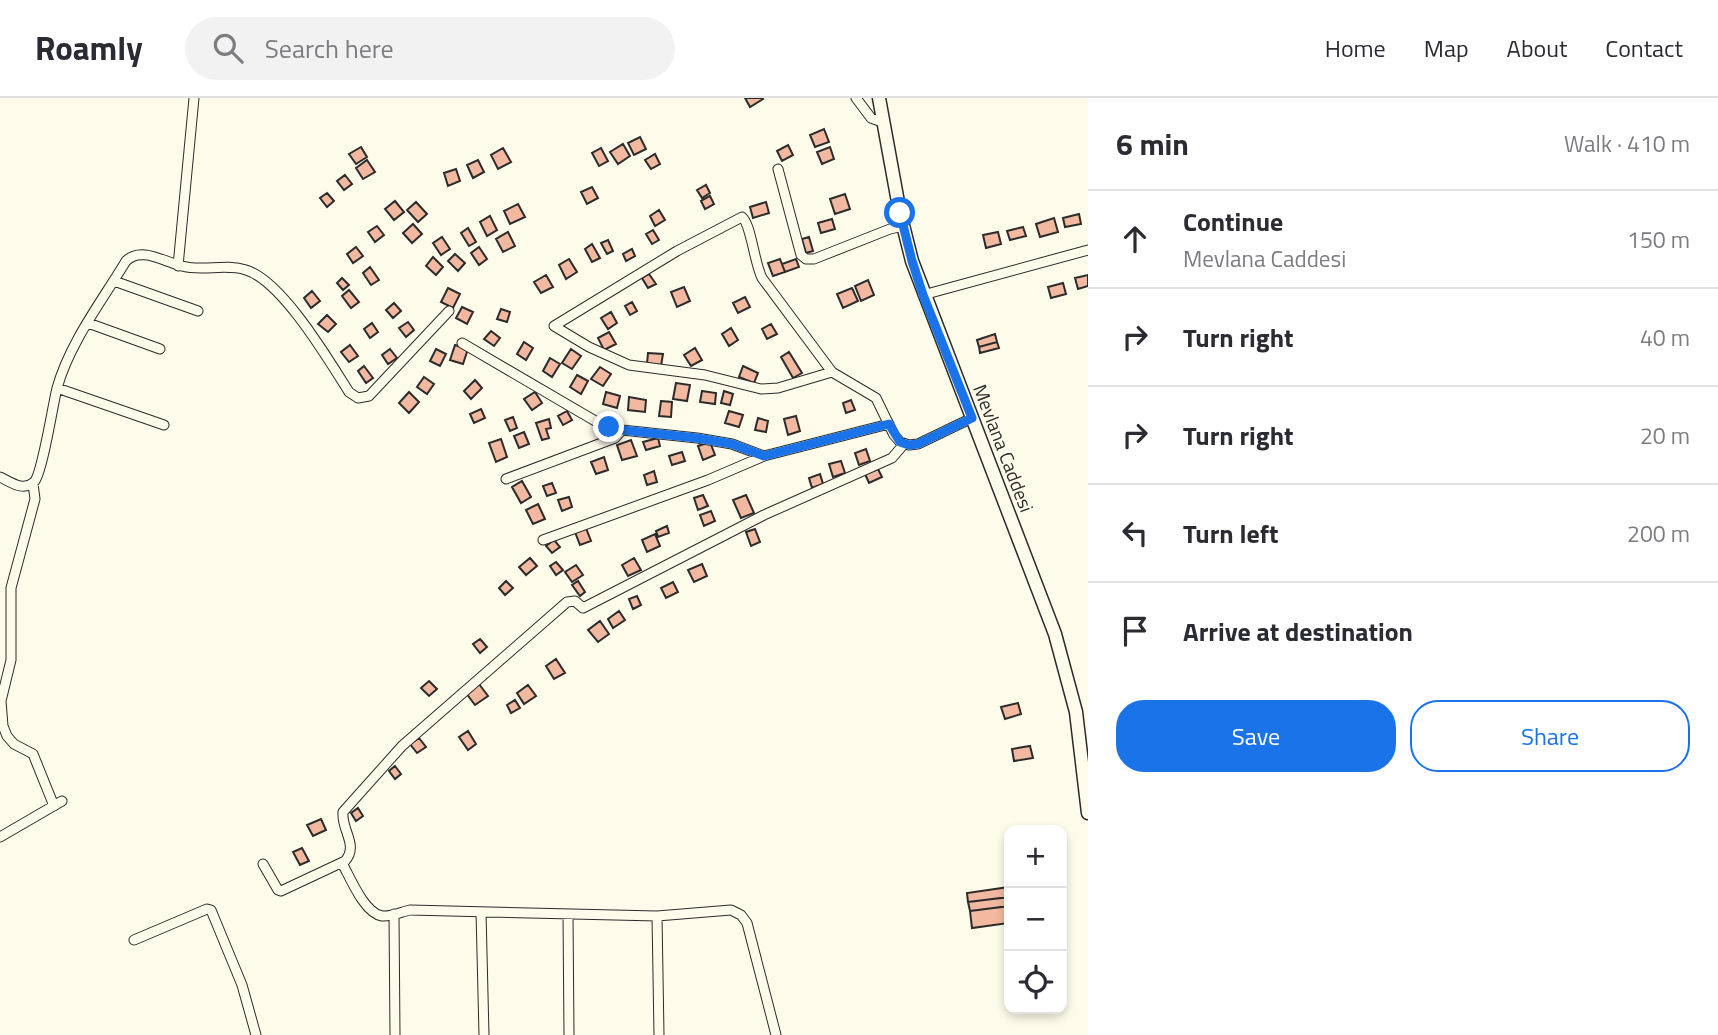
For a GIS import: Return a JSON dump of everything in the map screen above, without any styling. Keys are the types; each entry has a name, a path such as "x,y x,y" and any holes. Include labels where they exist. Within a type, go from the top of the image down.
{"street":[{"path":"178,266 194,98"},
{"path":"856,98 871,118 882,122"},
{"name":"Mevlana Caddesi","path":"879,98 904,226 923,295 1055,634 1068,675 1076,712 1088,813"},
{"path":"778,169 802,255 806,259 814,259 904,226"},
{"path":"832,372 778,388 761,389 705,375 629,365 589,347 554,326 677,251 742,216 747,221 755,262 762,278 832,372 876,398 896,439 904,444 918,444 972,418"},
{"path":"923,295 1088,250"},
{"path":"0,477 21,486 33,484 38,478 64,367 126,261 137,254 198,269 238,268 262,277 274,287 301,322 349,392 358,398 369,396 449,311"},
{"path":"114,281 198,311"},
{"path":"88,323 160,349"},
{"path":"462,342 585,416 622,430 732,444 764,456"},
{"path":"57,388 164,425"},
{"path":"543,540 708,480 764,456 889,424"},
{"path":"506,479 615,438 622,430"},
{"path":"263,864 281,891 342,863 351,854 352,846 344,828 343,812 402,746 567,602 575,601 583,608 618,592 753,520 892,458 904,444"},
{"path":"0,837 58,803 33,754 14,744 7,736 3,726 1,701 11,660 11,587 35,499 33,484"},
{"path":"342,863 368,909 379,915 410,910 657,916 732,910 744,919 752,936 776,1035"},
{"path":"134,940 211,910 242,985 256,1035"},
{"path":"481,912 484,1035"},
{"path":"394,914 395,1035"},
{"path":"568,914 569,1035"},
{"path":"657,916 659,1035"}],"building":[{"path":"745,98 762,98 763,99 750,107"},
{"path":"824,129 829,142 815,147 810,135"},
{"path":"640,137 646,149 634,155 628,143"},
{"path":"623,144 630,156 618,164 610,152"},
{"path":"788,145 793,155 782,161 777,151"},
{"path":"361,147 367,157 356,164 349,154"},
{"path":"830,147 834,159 822,164 817,152"},
{"path":"503,148 511,162 498,169 491,155"},
{"path":"601,148 608,161 599,166 592,153"},
{"path":"655,154 660,164 651,169 645,160"},
{"path":"367,160 375,172 363,179 356,168"},
{"path":"478,160 484,172 473,178 467,165"},
{"path":"456,169 460,181 448,186 444,173"},
{"path":"345,175 352,184 344,190 337,181"},
{"path":"706,185 710,193 702,198 697,190"},
{"path":"592,187 598,198 587,204 581,192"},
{"path":"327,193 334,201 327,207 320,198"},
{"path":"845,194 850,209 835,214 830,199"},
{"path":"710,196 714,204 705,209 701,201"},
{"path":"395,201 404,212 394,220 385,209"},
{"path":"416,202 427,214 418,222 407,210"},
{"path":"766,202 769,213 753,218 750,207"},
{"path":"518,204 525,217 510,224 504,211"},
{"path":"659,210 665,220 655,226 650,216"},
{"path":"1079,214 1081,224 1065,227 1063,218"},
{"path":"490,216 497,230 487,236 480,222"},
{"path":"1054,218 1058,232 1040,237 1036,224"},
{"path":"832,219 835,229 821,233 818,223"},
{"path":"413,224 422,234 412,243 403,233"},
{"path":"377,226 384,235 375,242 368,232"},
{"path":"1023,227 1026,236 1010,240 1007,231"},
{"path":"468,228 476,242 469,246 461,233"},
{"path":"653,230 659,240 652,244 646,234"},
{"path":"508,232 515,246 503,252 496,239"},
{"path":"998,232 1001,244 986,248 983,235"},
{"path":"442,237 450,249 441,255 433,243"},
{"path":"809,237 813,251 806,253 802,239"},
{"path":"608,240 613,251 607,254 601,243"},
{"path":"592,244 600,258 592,262 585,249"},
{"path":"356,247 363,256 353,263 347,254"},
{"path":"479,247 487,259 479,265 471,253"},
{"path":"632,249 635,256 626,261 623,254"},
{"path":"455,254 465,263 458,271 448,261"},
{"path":"433,257 443,267 436,275 426,266"},
{"path":"569,259 577,272 566,279 559,265"},
{"path":"780,259 785,272 773,276 768,263"},
{"path":"796,259 799,267 785,272 782,264"},
{"path":"370,267 379,280 371,285 363,273"},
{"path":"649,274 656,284 648,288 642,278"},
{"path":"546,275 553,287 541,293 534,282"},
{"path":"1088,275 1088,286 1078,289 1075,278"},
{"path":"342,278 349,285 343,290 337,283"},
{"path":"868,280 874,295 861,301 855,286"},
{"path":"1063,283 1066,294 1051,298 1048,287"},
{"path":"684,287 690,301 677,307 671,292"},
{"path":"448,288 460,294 453,308 441,302"},
{"path":"852,288 858,301 843,308 837,294"},
{"path":"349,290 359,302 351,308 342,296"},
{"path":"312,291 320,301 311,308 304,298"},
{"path":"745,297 750,307 738,313 733,303"},
{"path":"632,302 637,311 630,315 625,306"},
{"path":"394,303 401,311 393,318 386,310"},
{"path":"462,307 473,312 467,324 456,318"},
{"path":"501,309 510,312 507,322 497,319"},
{"path":"611,312 617,323 608,329 601,318"},
{"path":"327,315 336,324 328,332 318,324"},
{"path":"408,322 414,330 406,337 399,328"},
{"path":"372,323 378,332 370,338 364,329"},
{"path":"771,324 777,334 767,339 762,329"},
{"path":"731,328 738,340 729,346 722,334"},
{"path":"491,331 500,338 494,346 484,339"},
{"path":"609,332 616,344 604,350 598,338"},
{"path":"995,334 997,342 979,347 977,340"},
{"path":"524,342 533,348 526,360 517,354"},
{"path":"997,342 999,348 980,353 979,347"},
{"path":"350,345 358,356 349,362 341,352"},
{"path":"455,345 468,349 463,364 450,360"},
{"path":"695,348 702,360 691,366 684,355"},
{"path":"390,349 397,358 388,364 382,355"},
{"path":"436,349 446,354 440,366 430,361"},
{"path":"571,349 581,356 572,369 562,363"},
{"path":"789,352 802,373 793,378 781,357"},
{"path":"648,353 663,354 661,366 647,364"},
{"path":"550,358 560,364 552,377 543,371"},
{"path":"364,366 373,378 366,383 358,371"},
{"path":"743,366 758,373 754,383 739,377"},
{"path":"600,367 611,374 603,386 591,379"},
{"path":"577,375 588,381 581,394 570,387"},
{"path":"424,377 434,384 427,394 417,387"},
{"path":"475,380 482,388 471,399 464,391"},
{"path":"676,383 690,385 687,401 673,399"},
{"path":"702,391 716,393 715,404 700,402"},
{"path":"724,391 733,394 730,405 721,403"},
{"path":"409,392 419,402 409,413 399,403"},
{"path":"535,392 542,403 532,410 524,399"},
{"path":"606,392 620,396 617,408 603,404"},
{"path":"629,397 646,400 645,412 628,410"},
{"path":"851,400 855,410 846,413 843,403"},
{"path":"661,401 672,402 671,417 659,416"},
{"path":"481,409 485,418 474,423 470,414"},
{"path":"567,411 572,420 563,425 558,416"},
{"path":"729,411 743,415 739,427 725,423"},
{"path":"796,416 800,431 788,435 784,419"},
{"path":"513,417 517,428 510,431 505,420"},
{"path":"758,418 768,421 766,432 755,430"},
{"path":"549,419 551,428 546,429 549,438 542,440 536,423"},
{"path":"524,432 529,444 519,448 514,436"},
{"path":"658,438 660,446 646,450 643,442"},
{"path":"501,439 507,457 496,462 489,443"},
{"path":"631,440 637,456 622,460 617,445"},
{"path":"710,442 715,455 703,460 698,446"},
{"path":"866,449 870,461 859,465 855,453"},
{"path":"682,452 685,461 672,465 669,456"},
{"path":"604,457 608,470 596,474 591,462"},
{"path":"841,461 845,473 833,477 829,464"},
{"path":"878,469 882,477 869,483 865,474"},
{"path":"654,471 657,482 647,485 644,475"},
{"path":"820,474 823,484 812,488 809,478"},
{"path":"522,481 531,497 521,503 512,487"},
{"path":"552,483 556,493 547,496 543,486"},
{"path":"703,495 708,506 698,510 694,498"},
{"path":"746,495 754,513 741,518 733,500"},
{"path":"569,497 572,507 562,511 558,500"},
{"path":"538,504 545,519 533,524 526,510"},
{"path":"711,511 715,521 704,526 700,515"},
{"path":"667,526 669,533 658,537 656,531"},
{"path":"586,528 591,541 580,545 575,532"},
{"path":"755,529 760,542 751,546 746,532"},
{"path":"655,534 660,546 647,552 642,540"},
{"path":"554,540 560,547 552,553 546,546"},
{"path":"530,558 537,566 526,575 519,567"},
{"path":"634,558 641,570 628,576 622,565"},
{"path":"556,562 563,570 556,575 550,566"},
{"path":"702,564 707,576 694,582 688,570"},
{"path":"576,565 583,575 572,582 565,572"},
{"path":"506,581 513,588 505,595 499,588"},
{"path":"578,581 585,592 580,596 572,585"},
{"path":"673,582 678,592 666,598 661,588"},
{"path":"637,596 641,605 633,609 629,599"},
{"path":"619,611 625,620 613,628 608,619"},
{"path":"600,621 609,634 598,642 588,630"},
{"path":"480,639 487,647 480,653 473,644"},
{"path":"556,659 565,673 554,679 546,666"},
{"path":"429,681 437,689 429,696 421,688"},
{"path":"479,684 488,696 475,705 466,693"},
{"path":"528,685 536,696 524,704 517,693"},
{"path":"515,700 520,708 511,713 507,705"},
{"path":"1018,703 1021,714 1005,719 1001,707"},
{"path":"468,731 476,744 468,750 459,737"},
{"path":"419,738 426,747 417,753 410,744"},
{"path":"1030,746 1033,758 1014,761 1012,749"},
{"path":"395,766 401,774 395,779 389,771"},
{"path":"358,808 363,816 356,821 351,813"},
{"path":"321,819 326,830 313,836 307,825"},
{"path":"302,848 309,861 300,865 293,852"},
{"path":"1004,888 1004,898 968,902 967,893"},
{"path":"1004,898 1004,907 970,911 968,902"},
{"path":"1004,907 1004,924 972,928 970,911"}],"route":[{"path":"609,427 732,444 764,456 889,424 896,439 913,445 972,418 923,295 900,213"}]}
